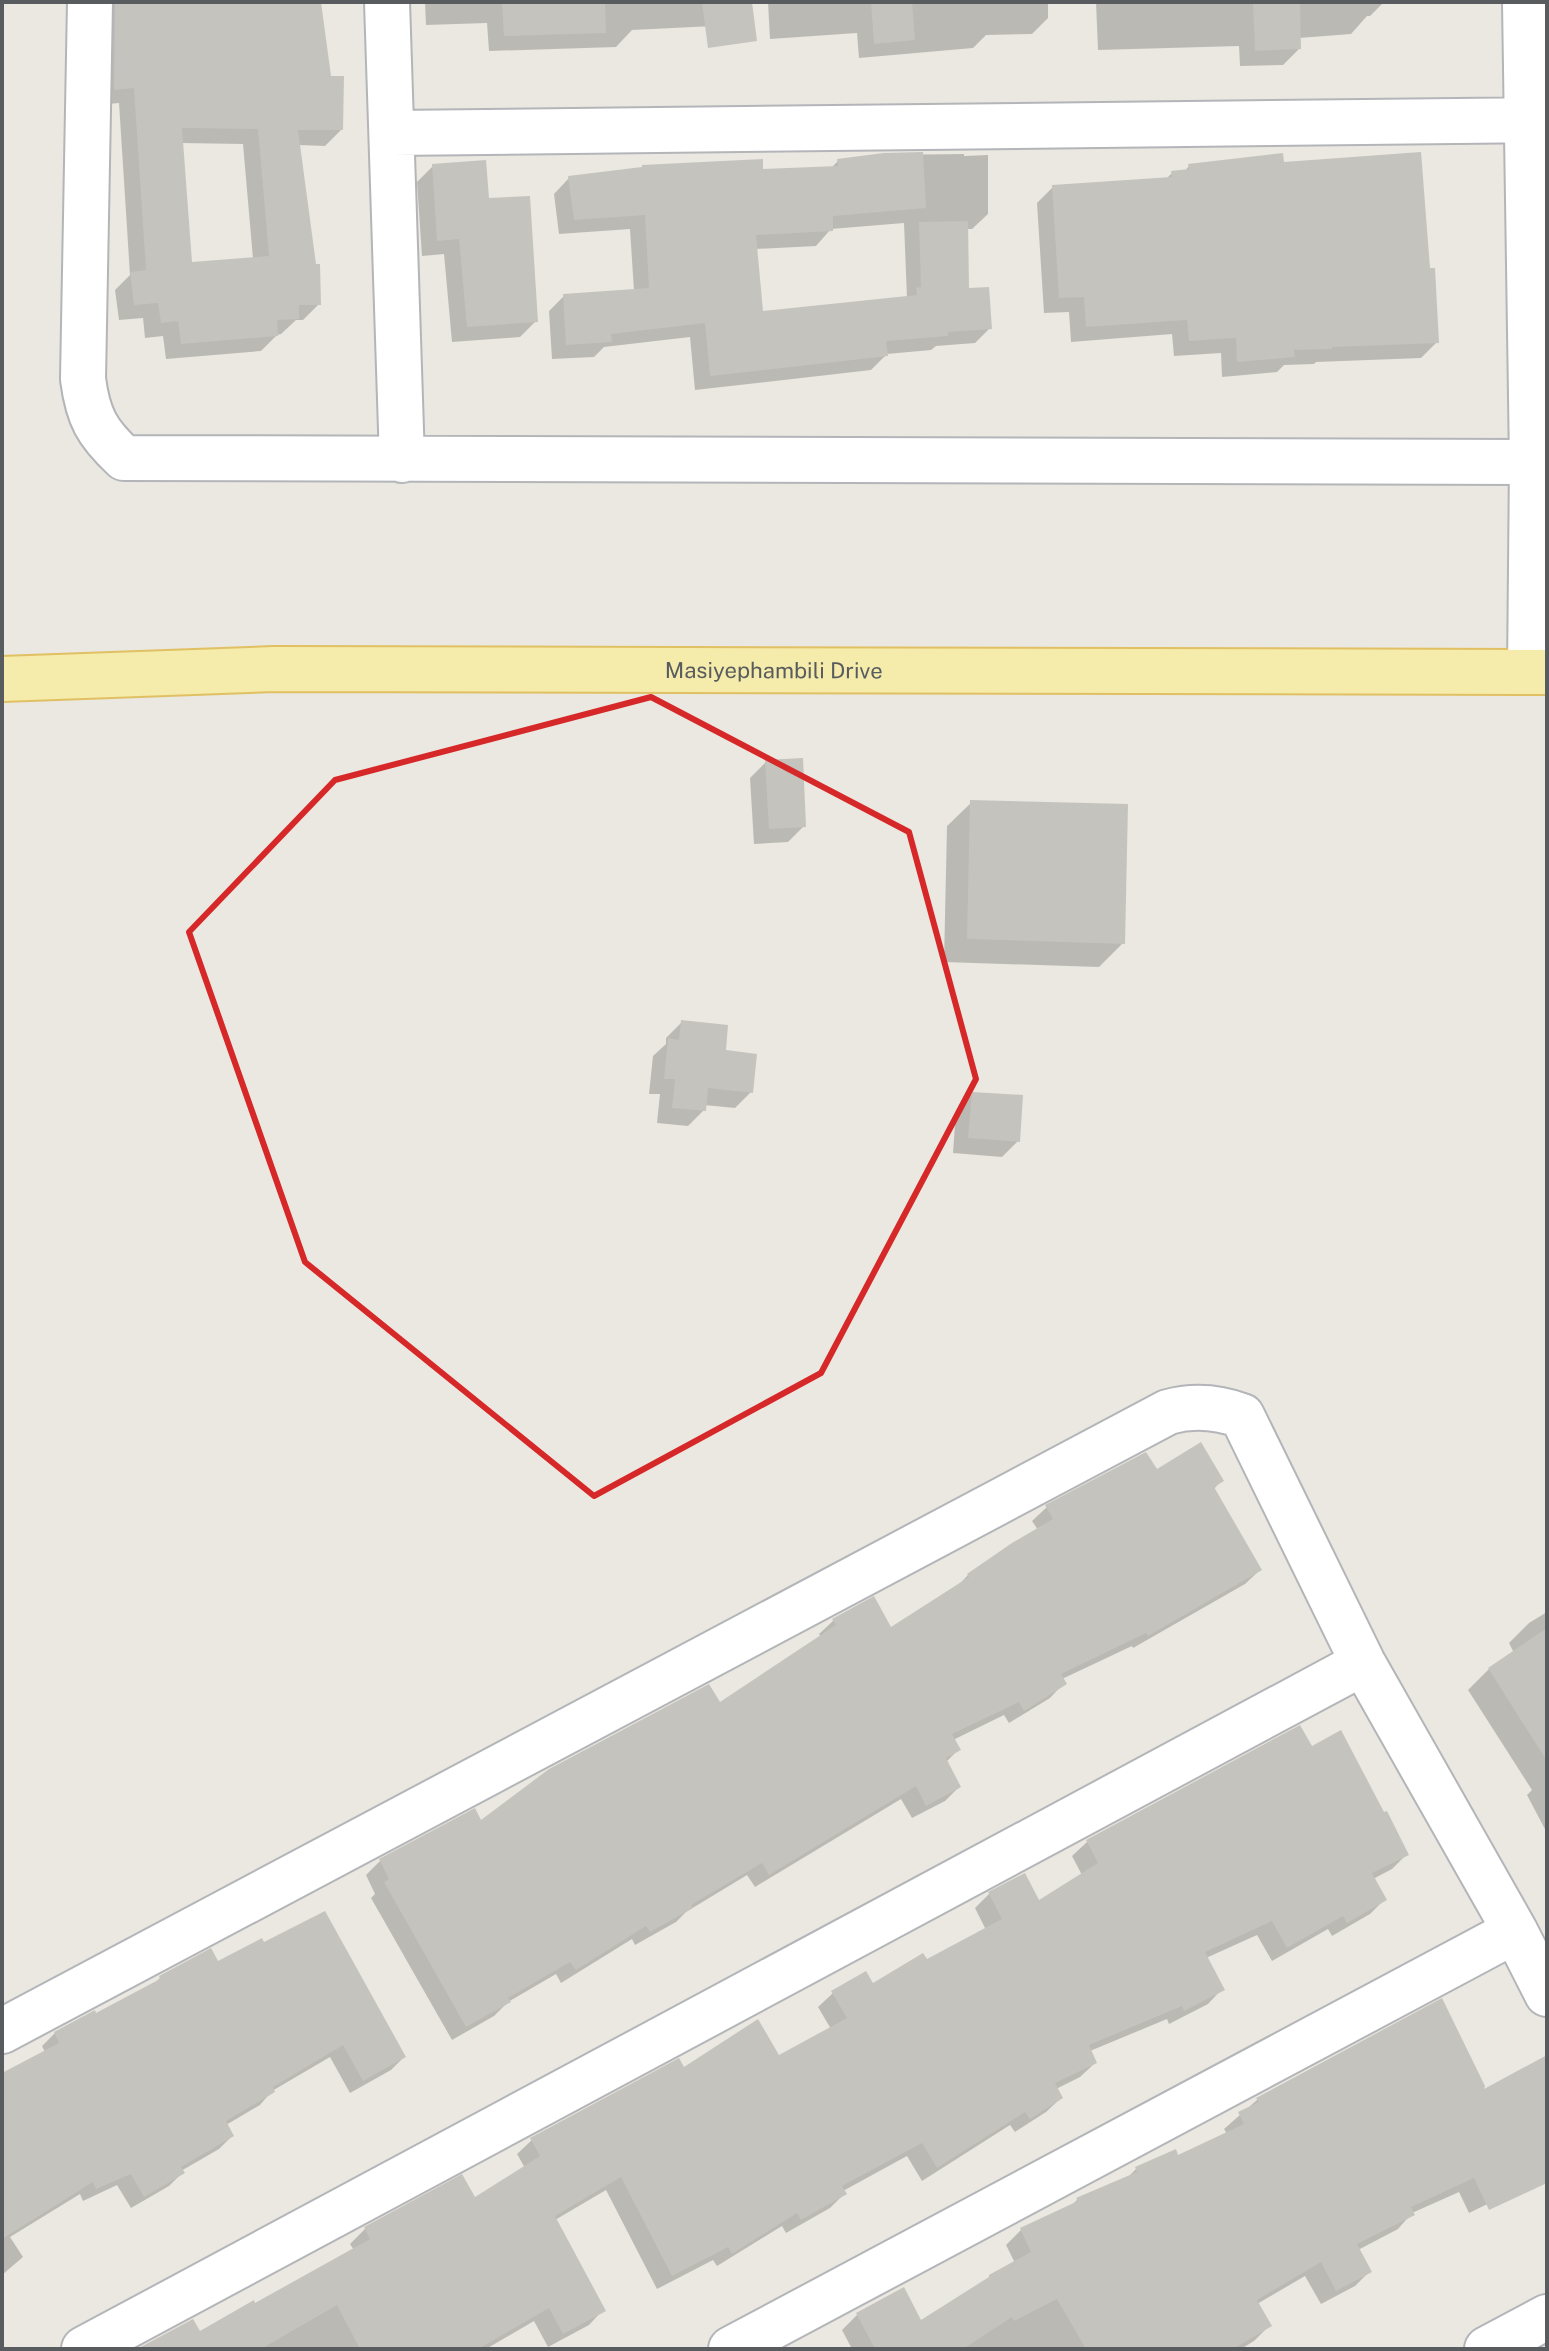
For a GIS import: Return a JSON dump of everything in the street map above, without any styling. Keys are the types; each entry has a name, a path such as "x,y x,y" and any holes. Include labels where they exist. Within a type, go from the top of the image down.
{"main road":[{"name":"Masiyephambili Drive","path":"2,679 274,669 1538,672"}],"street":[{"path":"90,2 83,379 86,404 93,423 124,458 1540,462"},
{"path":"387,2 402,460"},
{"path":"1525,2 1536,120 1540,462 1538,672"},
{"path":"392,133 1536,120"},
{"path":"2,2031 1168,1412 1185,1407 1225,1409 1242,1416 1363,1663 1515,1931 1547,1994"},
{"path":"84,2349 1363,1663"},
{"path":"731,2349 1515,1931"},
{"path":"1487,2349 1547,2317"}],"highlighted area":[{"path":"651,697 909,832 976,1079 821,1373 594,1496 305,1262 189,932 335,780"}],"building":[{"path":"115,2 321,2 331,76 344,76 343,130 298,130 316,264 320,264 321,305 299,305 299,319 277,320 278,336 181,344 178,321 161,323 158,303 134,305 130,272 146,270 134,88 114,90","holes":["182,128 258,129 269,256 192,262"]},
{"path":"502,2 605,2 606,33 504,36"},
{"path":"702,2 752,2 757,41 708,48"},
{"path":"871,2 912,2 915,40 874,44"},
{"path":"1253,2 1300,2 1301,49 1255,51"},
{"path":"923,152 926,208 833,216 833,231 756,235 763,311 917,295 916,288 921,287 919,222 968,221 969,288 989,287 992,329 886,341 888,356 710,376 705,323 611,334 612,342 566,345 563,294 649,288 645,215 574,220 568,176 642,165 763,159 763,169 838,166 837,159"},
{"path":"1421,152 1430,268 1435,268 1439,343 1294,350 1295,357 1237,362 1236,338 1189,341 1187,320 1086,327 1084,297 1059,298 1052,185 1172,177 1171,171 1189,169 1188,164 1283,153 1284,162"},
{"path":"486,160 489,198 530,196 538,322 467,327 459,239 437,241 432,164"},
{"path":"803,758 806,827 769,829 765,760"},
{"path":"970,800 1128,804 1125,944 967,939"},
{"path":"681,1020 728,1025 726,1050 757,1054 753,1093 708,1088 706,1111 672,1108 675,1079 664,1079 668,1038 679,1040"},
{"path":"972,1092 1023,1095 1020,1142 968,1138"},
{"path":"1201,1442 1224,1481 1214,1487 1262,1570 1148,1636 1146,1633 1061,1674 1067,1684 1024,1711 1019,1702 952,1734 961,1750 946,1758 961,1787 926,1806 916,1786 769,1875 762,1863 650,1932 646,1926 576,1970 570,1962 508,1998 511,2002 466,2027 384,1882 389,1879 379,1859 475,1808 481,1820 549,1769 709,1684 720,1702 836,1625 832,1619 874,1596 891,1627 969,1577 967,1574 1012,1543 1053,1519 1045,1505 1146,1452 1157,1469"},
{"path":"1547,1628 1547,1761 1488,1668"},
{"path":"1300,1725 1312,1746 1341,1730 1409,1855 1372,1873 1387,1900 1347,1923 1343,1916 1287,1948 1272,1921 1205,1952 1225,1990 1184,2011 1182,2006 1089,2045 1097,2063 1055,2083 1063,2098 1030,2119 1025,2112 937,2168 922,2143 842,2186 847,2194 801,2220 797,2213 732,2254 728,2247 672,2276 621,2177 555,2216 606,2311 563,2334 549,2308 478,2349 360,2349 337,2305 261,2349 137,2349 193,2319 200,2331 254,2300 255,2303 370,2239 364,2227 462,2174 475,2197 540,2156 530,2138 679,2058 684,2067 758,2019 779,2055 847,2018 831,1991 866,1971 873,1983 923,1953 927,1959 1002,1919 988,1892 1025,1873 1039,1900 1098,1863 1086,1840"},
{"path":"325,1911 406,2057 363,2081 343,2045 273,2087 275,2092 226,2121 234,2136 181,2167 185,2173 144,2197 131,2174 96,2189 93,2182 2,2239 2,2073 59,2043 54,2032 160,1979 159,1976 211,1948 218,1961"},
{"path":"1442,1998 1484,2089 1547,2055 1547,2183 1489,2210 1474,2178 1411,2207 1415,2215 1357,2244 1372,2272 1336,2291 1321,2262 1257,2300 1272,2326 1233,2349 1086,2349 1057,2299 1014,2321 1012,2317 963,2349 875,2349 856,2313 904,2287 921,2320 989,2275 1031,2252 1020,2228 1078,2201 1076,2198 1137,2172 1135,2167 1176,2149 1178,2155 1244,2124 1238,2112 1259,2102 1256,2098"}]}
